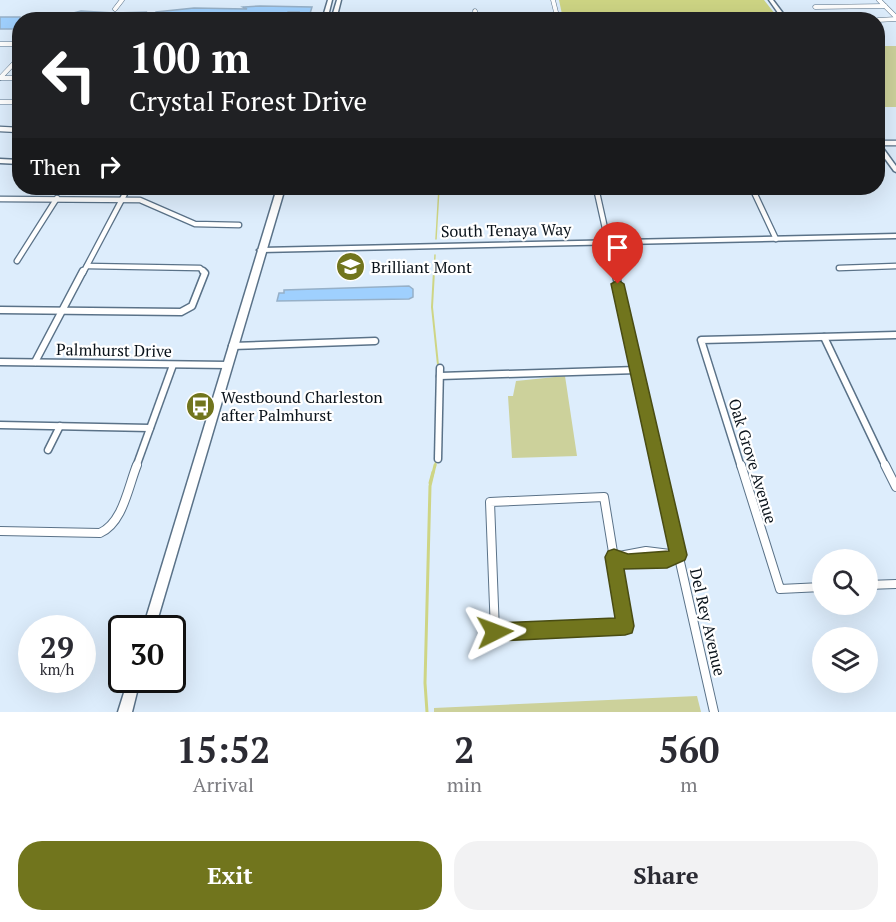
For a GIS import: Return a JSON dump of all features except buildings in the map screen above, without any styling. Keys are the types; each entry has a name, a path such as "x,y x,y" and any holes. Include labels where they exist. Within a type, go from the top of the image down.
{"main road":[{"path":"153,615 277,195"},
{"path":"125,712 130,693"}],"street":[{"path":"116,9 122,0"},
{"path":"879,0 896,18"},
{"path":"815,8 885,6"},
{"path":"0,78 12,65"},
{"path":"885,154 896,170"},
{"path":"35,363 124,195"},
{"name":"Del Rey Avenue","path":"598,195 714,712"},
{"path":"755,195 776,238"},
{"path":"17,261 57,198"},
{"path":"0,199 57,198 148,202 195,224 239,225"},
{"name":"South Tenaya Way","path":"261,250 896,236"},
{"path":"0,310 181,312 192,306 205,273 200,268 87,266"},
{"path":"839,268 896,266"},
{"path":"896,335 824,337 896,487"},
{"name":"Oak Grove Avenue","path":"812,587 780,589 702,340 824,337"},
{"path":"232,346 375,341"},
{"name":"Palmhurst Drive","path":"0,362 227,366"},
{"path":"0,531 100,533 109,529 117,519 173,365"},
{"path":"438,459 440,372 637,370"},
{"path":"0,425 150,428"},
{"path":"48,450 60,426"},
{"path":"604,497 614,557 625,626 495,632 490,502 604,497"},
{"path":"614,557 628,562 667,560 679,555"},
{"path":"878,585 896,584"}],"shaded area":[{"path":"559,0 764,0 773,12 562,12"},
{"path":"885,46 896,46 896,107 885,107"},
{"path":"565,376 577,456 512,458 508,396 513,396 516,381"},
{"path":"697,696 701,712 434,712 434,708"}],"waterway":[{"path":"436,239 439,195"},
{"path":"434,273 435,255"},
{"path":"434,271 432,307 438,365"},
{"path":"435,467 436,461"},
{"path":"427,712 425,683 430,486 435,465"},
{"path":"430,483 433,472"}],"place":[{"name":"Brilliant Mont","path":"350,267"},
{"name":"Westbound Charleston after Palmhurst","path":"200,406"}],"route":[{"path":"495,632 625,626 614,557 628,562 667,560 679,555 618,284"}]}
